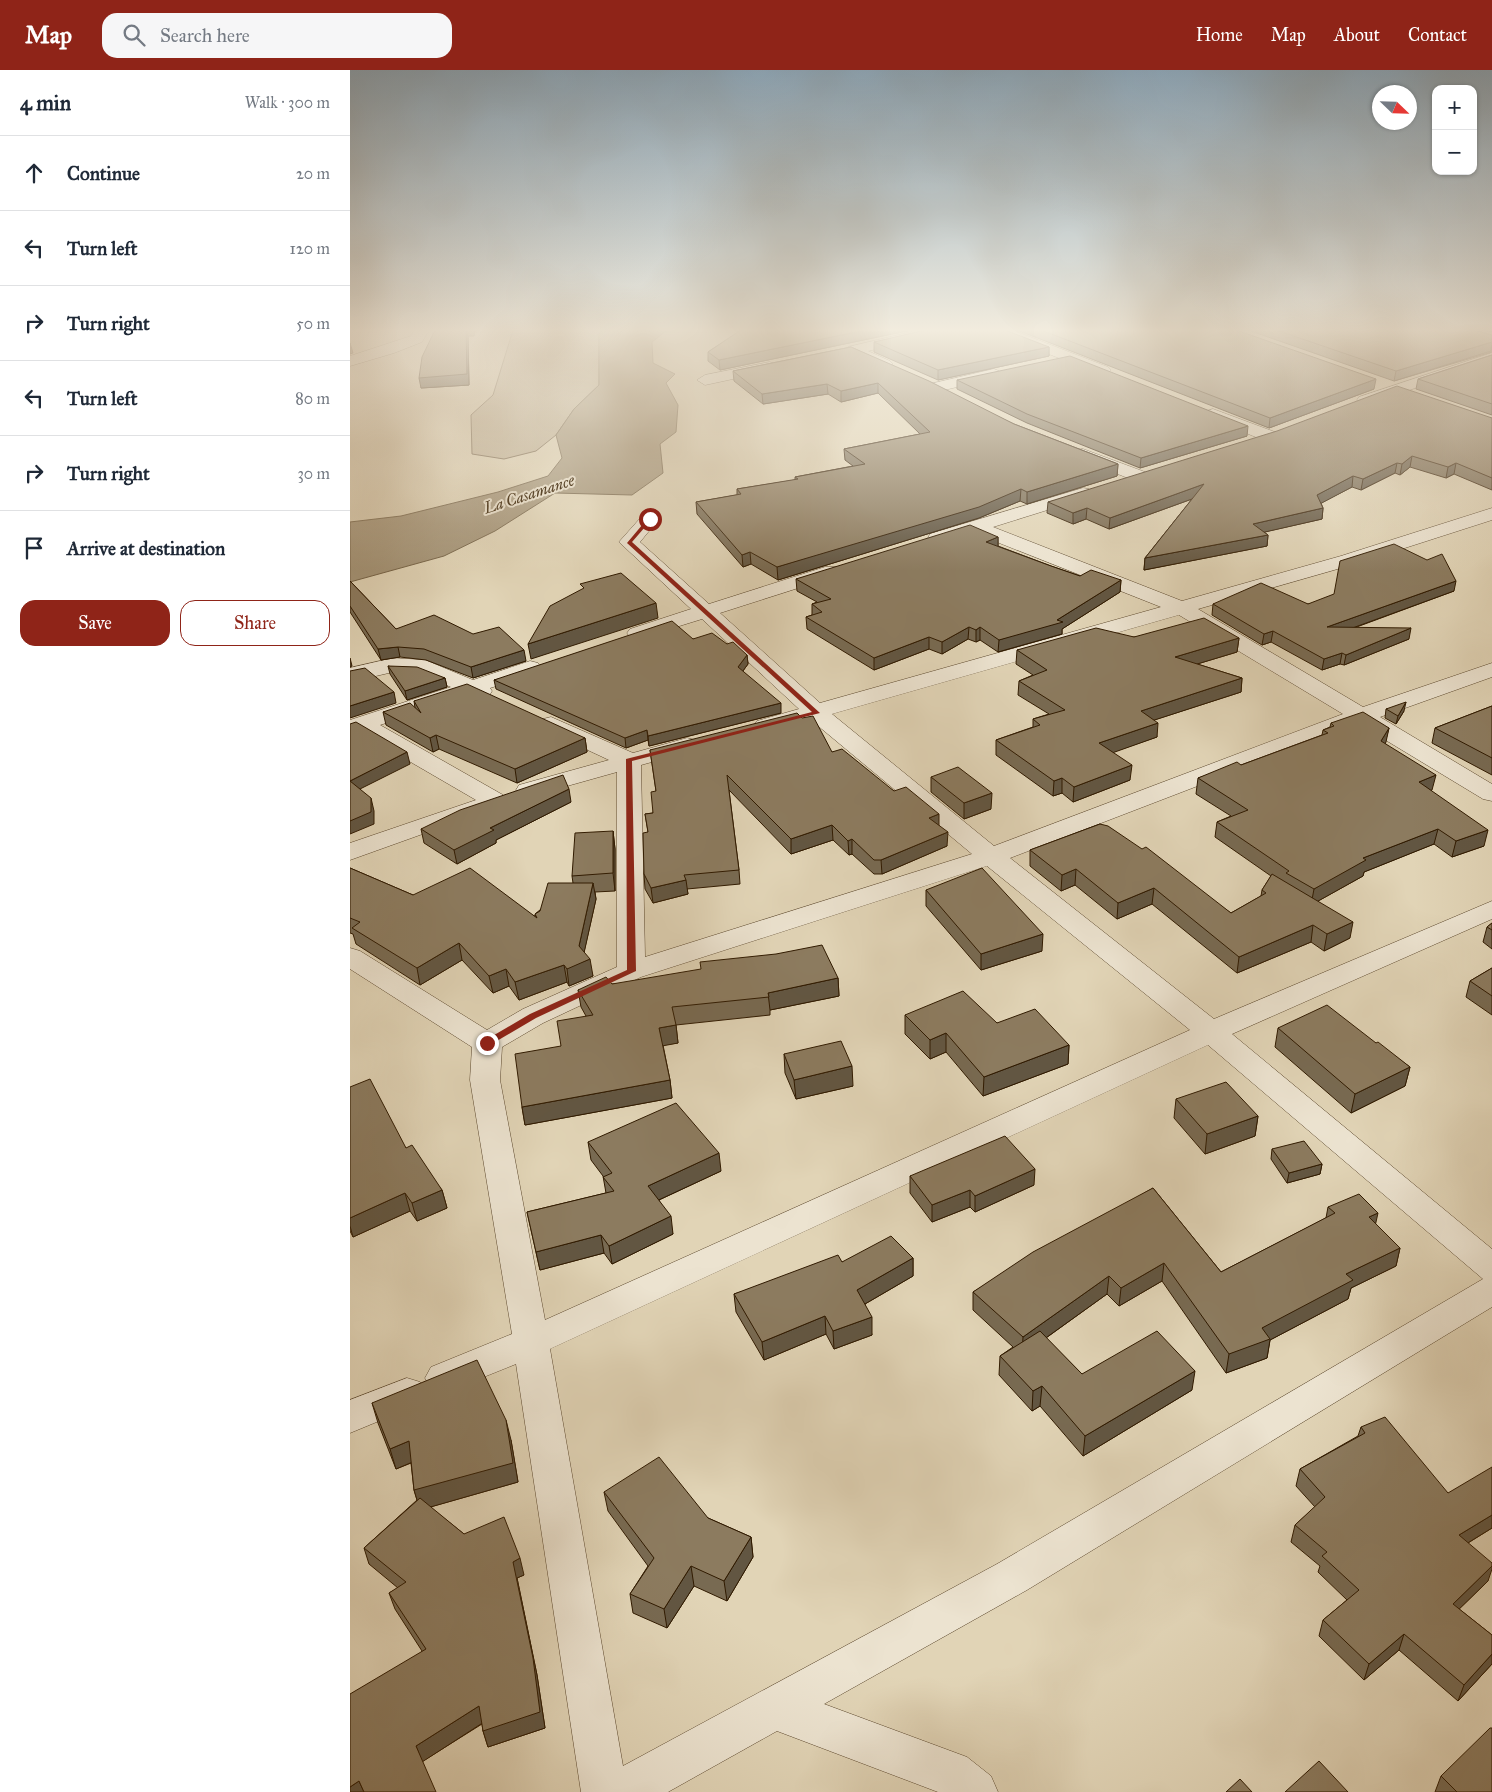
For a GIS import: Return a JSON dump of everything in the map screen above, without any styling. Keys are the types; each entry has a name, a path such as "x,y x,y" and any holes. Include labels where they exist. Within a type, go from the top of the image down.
{"street":[{"path":"1203,410 1269,436"},
{"path":"1241,445 1287,430"},
{"path":"1066,447 1139,476"},
{"path":"918,544 1158,471"},
{"path":"650,519 629,542 817,713 991,856 1211,1032 1492,1269"},
{"path":"742,732 817,713 1487,519"},
{"path":"974,526 1182,608 1492,794"},
{"path":"621,638 853,564"},
{"path":"357,726 547,663"},
{"path":"350,675 393,665 417,665 499,699"},
{"path":"487,1043 533,1016 631,971 991,856 1360,716 1492,670"},
{"path":"533,716 629,760"},
{"path":"357,726 494,800"},
{"path":"350,852 494,800 629,760 704,741"},
{"path":"629,760 631,971"},
{"path":"350,1417 531,1342 1211,1032 1492,908"},
{"path":"350,957 487,1043"},
{"path":"487,1043 484,1080 531,1342 604,1792"},
{"path":"622,1792 1012,1576 1492,1290"},
{"path":"774,1708 951,1773 975,1792"}],"shaded area":[{"path":"476,410 573,410 556,435 536,451 504,459 472,454 471,415"}],"water":[{"name":"La Casamance","path":"573,410 678,410 676,432 660,444 663,473 632,495 555,493 495,531 444,556 350,582 350,522 401,516 498,492 548,476 562,458 556,435"}],"building":[{"path":"907,410 987,410 1014,424 1118,464 1027,492 1021,489 979,507 777,567 750,552 742,555 696,502 741,494 737,489 798,479 795,477 865,464 844,449 930,432"},
{"path":"1020,410 1208,410 1248,426 1141,458"},
{"path":"1250,410 1291,410 1270,418"},
{"path":"1332,410 1469,410 1492,418 1492,478 1456,463 1448,467 1412,456 1402,464 1397,463 1363,479 1353,476 1317,495 1323,508 1253,524 1268,535 1145,558 1204,484 1110,518 1087,508 1073,513 1048,502 1277,431"},
{"path":"970,525 998,537 986,542 1051,566 1080,576 1091,570 1121,580 1057,620 1063,622 999,640 980,627 976,630 969,627 942,642 929,637 874,658 806,617 822,612 812,604 831,599 796,579"},
{"path":"1394,544 1427,560 1442,554 1456,581 1327,627 1411,628 1346,655 1342,653 1324,659 1273,631 1264,634 1213,604 1261,583 1308,604 1334,594 1340,561"},
{"path":"621,573 656,603 528,644 550,606 584,588 580,584"},
{"path":"350,581 396,629 434,615 473,634 499,627 524,650 471,667 424,649 398,647 378,649 350,606"},
{"path":"1204,618 1239,638 1175,657 1242,678 1141,711 1158,723 1099,743 1132,765 1074,787 1062,778 1054,781 996,740 1040,725 1033,719 1065,710 1019,681 1047,670 1017,650 1096,628 1134,637"},
{"path":"672,621 693,639 712,633 727,644 733,642 747,655 738,667 781,703 648,736 647,730 625,738 494,680"},
{"path":"388,666 417,667 445,678 405,691"},
{"path":"365,668 394,692 350,706 350,671"},
{"path":"467,684 585,738 515,769 436,735 430,738 383,712 410,703 421,713 414,701"},
{"path":"1406,702 1398,716 1386,709"},
{"path":"1492,706 1492,758 1435,728"},
{"path":"1363,712 1389,728 1381,741 1436,775 1419,782 1488,830 1456,841 1438,829 1363,858 1366,860 1314,889 1286,873 1289,871 1217,822 1248,810 1198,778 1237,762 1241,765 1328,733 1323,730 1334,726 1331,723"},
{"path":"797,713 802,718 813,716 832,752 842,749 894,791 906,787 939,814 929,818 948,832 881,860 874,860 852,839 848,841 832,825 791,839 727,775 739,870 684,875 686,880 651,888 644,874 643,833 648,832 645,814 653,813 651,792 656,791 650,750"},
{"path":"356,722 407,752 350,781 350,724"},
{"path":"958,767 992,793 964,803 931,777"},
{"path":"563,775 569,789 490,828 494,830 454,850 421,829 460,810"},
{"path":"350,781 371,798 371,812 350,821"},
{"path":"1100,824 1108,826 1142,849 1146,847 1231,913 1266,893 1262,890 1272,874 1353,922 1327,934 1313,925 1239,957 1154,888 1118,903 1076,869 1062,875 1030,850"},
{"path":"613,831 613,873 572,876 575,833"},
{"path":"350,868 413,895 470,868 537,918 535,914 540,911 548,883 593,883 579,946 590,959 567,969 564,965 515,982 506,969 489,976 459,943 417,968 352,928 360,922 350,918"},
{"path":"982,868 1043,934 981,954 926,890"},
{"path":"1492,923 1492,930 1487,927"},
{"path":"822,945 838,978 768,993 769,997 672,1007 676,1025 659,1028 670,1080 522,1107 515,1054 561,1046 557,1021 593,1015 578,990 606,977 612,984 701,969 700,962 776,954"},
{"path":"1492,968 1492,996 1470,981"},
{"path":"963,991 997,1023 1035,1009 1069,1045 984,1077 946,1033 930,1040 905,1015"},
{"path":"1327,1005 1410,1067 1355,1094 1278,1028"},
{"path":"841,1041 852,1066 794,1080 784,1054"},
{"path":"370,1079 406,1148 412,1145 442,1190 412,1203 405,1193 350,1218 350,1087"},
{"path":"1226,1082 1258,1116 1207,1134 1176,1099"},
{"path":"676,1103 719,1153 648,1186 671,1216 609,1246 601,1235 536,1252 527,1212 614,1191 603,1177 612,1173 588,1142"},
{"path":"1005,1136 1035,1169 975,1196 970,1190 932,1205 910,1176"},
{"path":"1304,1141 1322,1164 1289,1173 1272,1149"},
{"path":"1153,1188 1221,1272 1335,1213 1328,1207 1359,1194 1378,1213 1369,1217 1400,1248 1346,1274 1353,1280 1262,1328 1270,1339 1229,1354 1164,1263 1121,1288 1109,1276 1023,1337 973,1292 1033,1252"},
{"path":"891,1236 913,1258 857,1290 872,1317 833,1331 825,1316 762,1342 734,1294 838,1255 842,1262"},
{"path":"1040,1331 1082,1374 1157,1331 1195,1371 1085,1436 1042,1386 1033,1391 1000,1356"},
{"path":"477,1360 506,1420 513,1463 414,1490 409,1441 390,1449 372,1403"},
{"path":"1385,1417 1448,1493 1492,1467 1492,1515 1459,1535 1492,1563 1492,1566 1453,1604 1492,1635 1492,1654 1464,1685 1404,1634 1369,1664 1323,1620 1359,1590 1322,1556 1327,1552 1295,1525 1325,1497 1300,1469 1365,1433 1361,1427"},
{"path":"659,1457 708,1518 751,1537 724,1581 691,1566 664,1609 630,1594 654,1558 604,1492"},
{"path":"420,1498 464,1534 504,1517 520,1558 513,1562 533,1658 540,1712 483,1731 479,1706 416,1746 436,1792 364,1792 359,1781 350,1787 350,1694 426,1649 389,1593 406,1582 364,1548"},
{"path":"1492,1728 1492,1792 1457,1792 1441,1776"},
{"path":"1319,1761 1348,1792 1285,1792"},
{"path":"1240,1779 1252,1792 1226,1792"}],"route":[{"path":"487,1043 533,1016 631,971 629,760 817,713 629,542 650,519"}]}
